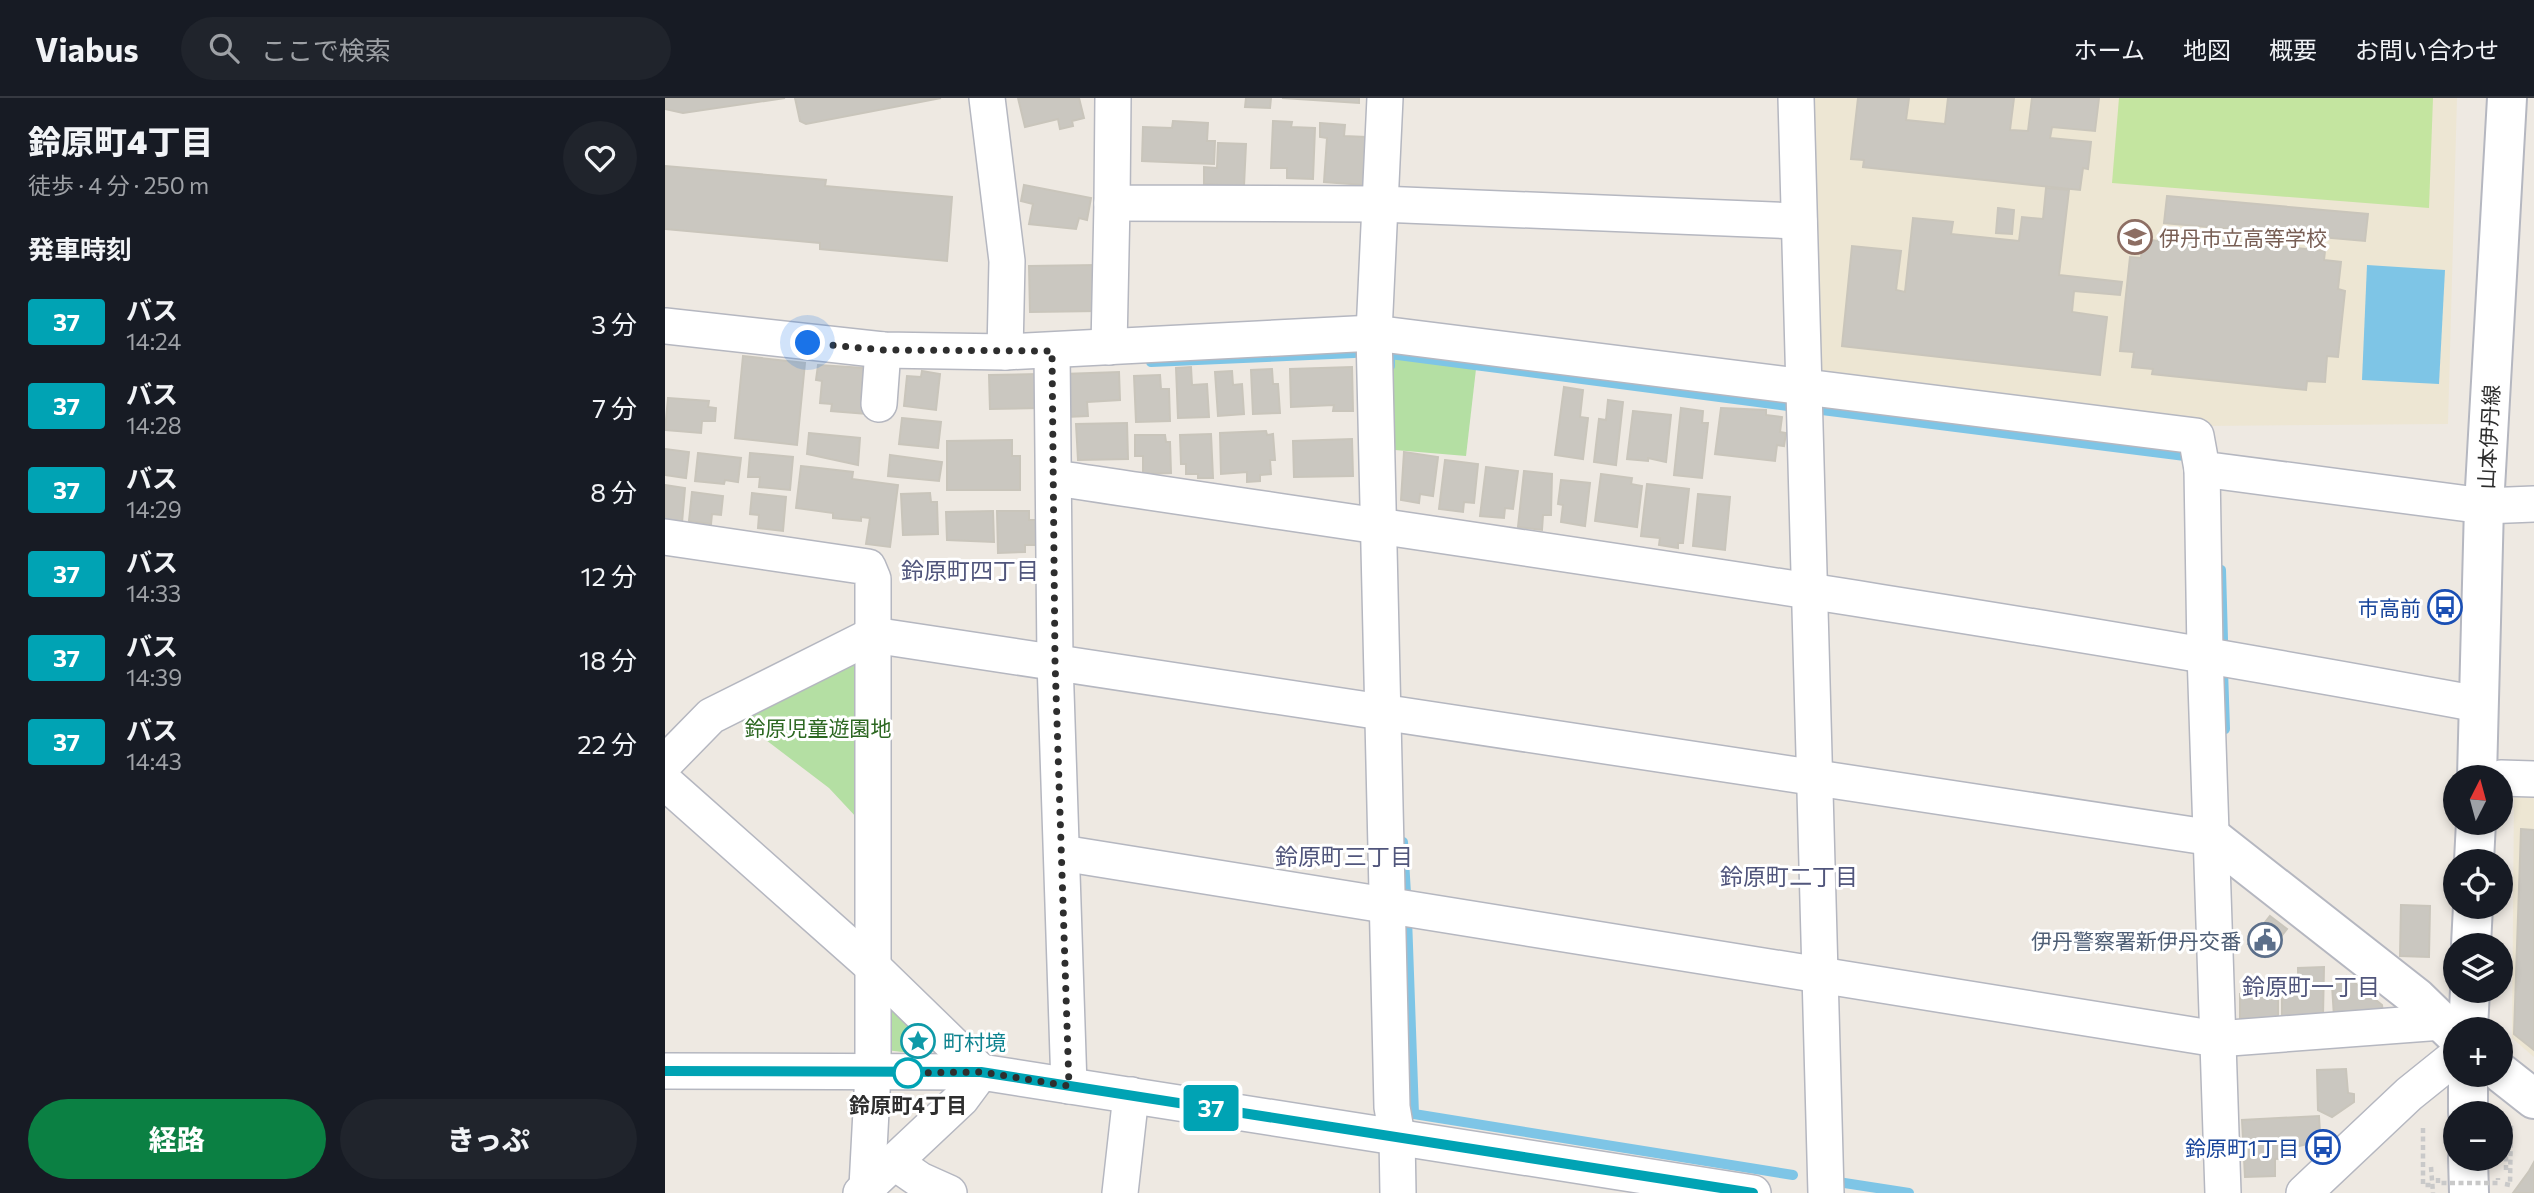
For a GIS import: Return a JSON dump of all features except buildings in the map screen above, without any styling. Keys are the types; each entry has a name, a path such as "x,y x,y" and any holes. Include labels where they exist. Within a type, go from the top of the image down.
{"main road":[{"name":"山本伊丹線","path":"2477,765 2484,506 2507,98"},
{"path":"2213,838 2443,1019"},
{"path":"2509,1087 2522,1110"}],"street":[{"path":"987,98 1007,261 1005,352"},
{"path":"1109,347 1113,98"},
{"path":"1385,98 1374,333 1392,1107 1397,1136 1398,1193"},
{"path":"1796,98 1826,1193"},
{"path":"1112,203 1380,204 1799,221"},
{"path":"665,326 883,350 1005,352 1374,333 2196,436 2203,469 2205,653 2223,1193"},
{"path":"879,404 883,350"},
{"path":"1052,351 1055,661 1069,1086"},
{"path":"2203,469 2484,506 2534,504"},
{"path":"1055,478 1808,589 2205,653 2478,704"},
{"path":"665,537 868,567 873,579 873,1073 864,1190"},
{"path":"665,764 711,716 873,635 2213,838"},
{"path":"2513,778 2534,779"},
{"path":"665,782 872,966 981,1072"},
{"path":"1062,853 2217,1039 2443,1030"},
{"path":"2304,1193 2409,1094 2443,1067"},
{"path":"665,1071 981,1072 1753,1193"},
{"path":"864,1190 961,1099 981,1072"},
{"path":"1120,1193 1131,1095"},
{"path":"894,1161 920,1180 949,1193"}],"path":[{"path":"2505,1184 2510,1185 2522,1110"},
{"path":"2423,1128 2423,1185 2430,1183 2433,1193"},
{"path":"2468,1177 2498,1184 2438,1183 2468,1177"}],"shaded area":[{"name":"伊丹市立高等学校","path":"1812,98 2457,98 2448,424 2203,426 1821,377"},
{"path":"2514,795 2534,795 2534,1057 2513,1039"}],"green space":[{"path":"2119,98 2433,98 2429,208 2112,183"},
{"path":"1395,357 1476,369 1466,456 1395,450 1391,360"},
{"name":"鈴原児童遊園地","path":"854,663 863,666 857,818 829,788 737,718"},
{"path":"896,1007 932,1042 927,1055 886,1050 886,1016"}],"water":[{"path":"2367,265 2445,270 2439,384 2362,380"}],"waterway":[{"path":"1151,362 1354,353"},
{"path":"1390,366 1390,354 1788,406"},
{"path":"1822,410 2185,456"},
{"path":"2221,570 2223,640"},
{"path":"2223,670 2225,729"},
{"path":"1403,842 1406,894"},
{"path":"1407,918 1414,1114 1793,1175"},
{"path":"1838,1182 1909,1193"}],"bus line":[{"name":"37","path":"665,1071 981,1072 1753,1193"}],"place":[{"name":"伊丹市立高等学校","path":"2135,237"},
{"name":"市高前","path":"2445,607"},
{"name":"伊丹警察署新伊丹交番","path":"2265,940"},
{"name":"町村境","path":"918,1041"},
{"name":"鈴原町4丁目","path":"908,1073"},
{"name":"鈴原町1丁目","path":"2323,1147"}],"district":[{"name":"鈴原町四丁目","path":"970,570"},
{"name":"鈴原町三丁目","path":"1344,856"},
{"name":"鈴原町二丁目","path":"1789,876"},
{"name":"鈴原町一丁目","path":"2311,986"}],"route":[{"path":"808,343 883,350 1052,351 1057,625 1055,661 1069,1086 981,1072 900,1073 908,1073"}]}
